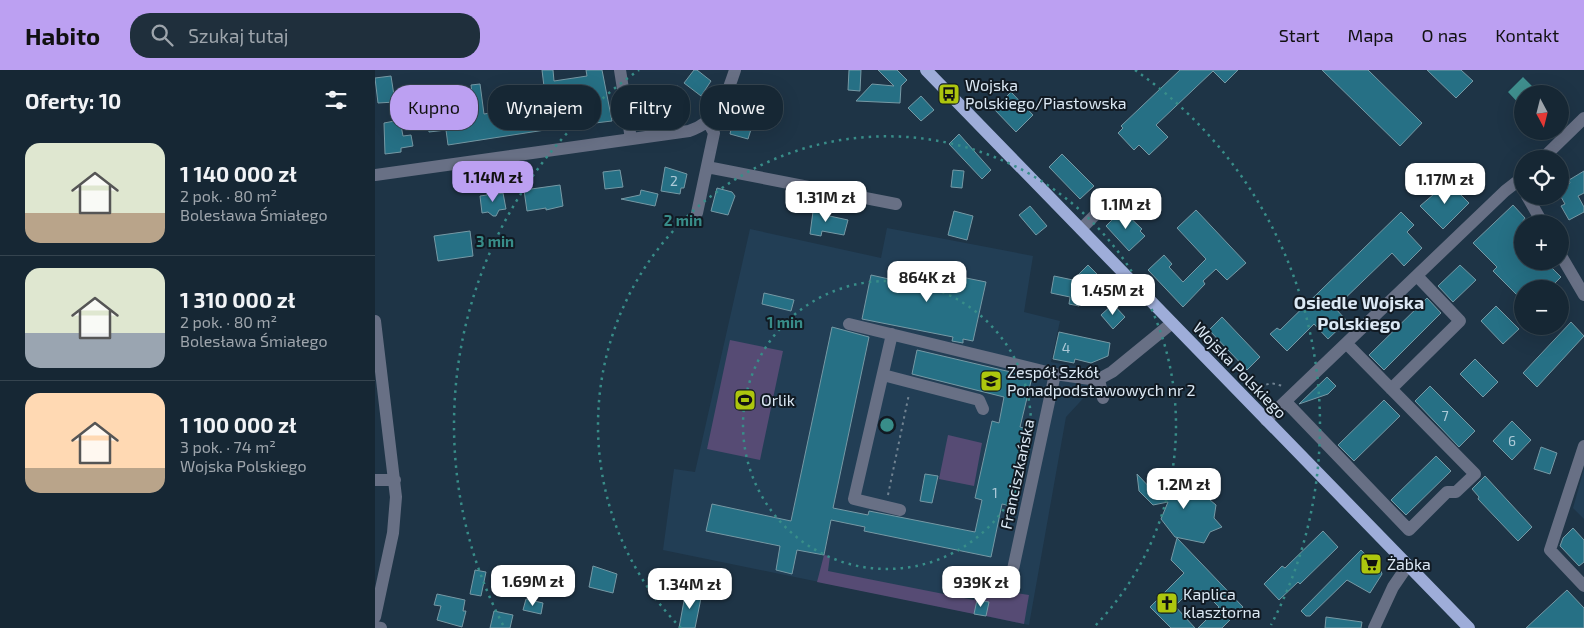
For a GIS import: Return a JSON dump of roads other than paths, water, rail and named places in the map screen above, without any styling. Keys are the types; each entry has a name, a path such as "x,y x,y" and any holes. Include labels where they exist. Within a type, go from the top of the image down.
{"main road":[{"name":"Wojska Polskiego","path":"926,70 1469,628"}],"street":[{"path":"620,70 631,140"},
{"path":"729,85 735,70"},
{"path":"1551,150 1584,118"},
{"path":"375,174 631,140 689,131 700,126"},
{"path":"697,213 714,133 712,130"},
{"path":"707,167 896,204"},
{"path":"1267,420 1505,191 1514,186"},
{"path":"1081,229 1102,208"},
{"path":"1569,269 1584,295"},
{"path":"1391,389 1460,321 1417,276"},
{"path":"375,321 396,497 393,533 375,617"},
{"path":"849,324 1055,374 1099,379 1112,372 1172,323"},
{"path":"892,334 854,499 900,510"},
{"path":"1286,402 1409,530 1447,492 1456,492 1475,474 1347,344"},
{"name":"Franciszkańska","path":"1012,574 1055,374"},
{"path":"883,375 979,400 983,409"},
{"path":"1099,379 1103,398"},
{"path":"1584,446 1550,550 1584,586"},
{"path":"375,480 395,480"},
{"path":"1374,628 1393,586 1407,565"},
{"path":"375,627 381,628"}],"place":[{"name":"Wojska Polskiego/Piastowska","path":"949,94"},
{"name":"Zespół Szkół Ponadpodstawowych nr 2","path":"991,381"},
{"name":"Orlik","path":"745,400"},
{"name":"Żabka","path":"1371,564"},
{"name":"Kaplica klasztorna","path":"1167,603"}],"district":[{"name":"Osiedle Wojska Polskiego","path":"1359,313"}]}
